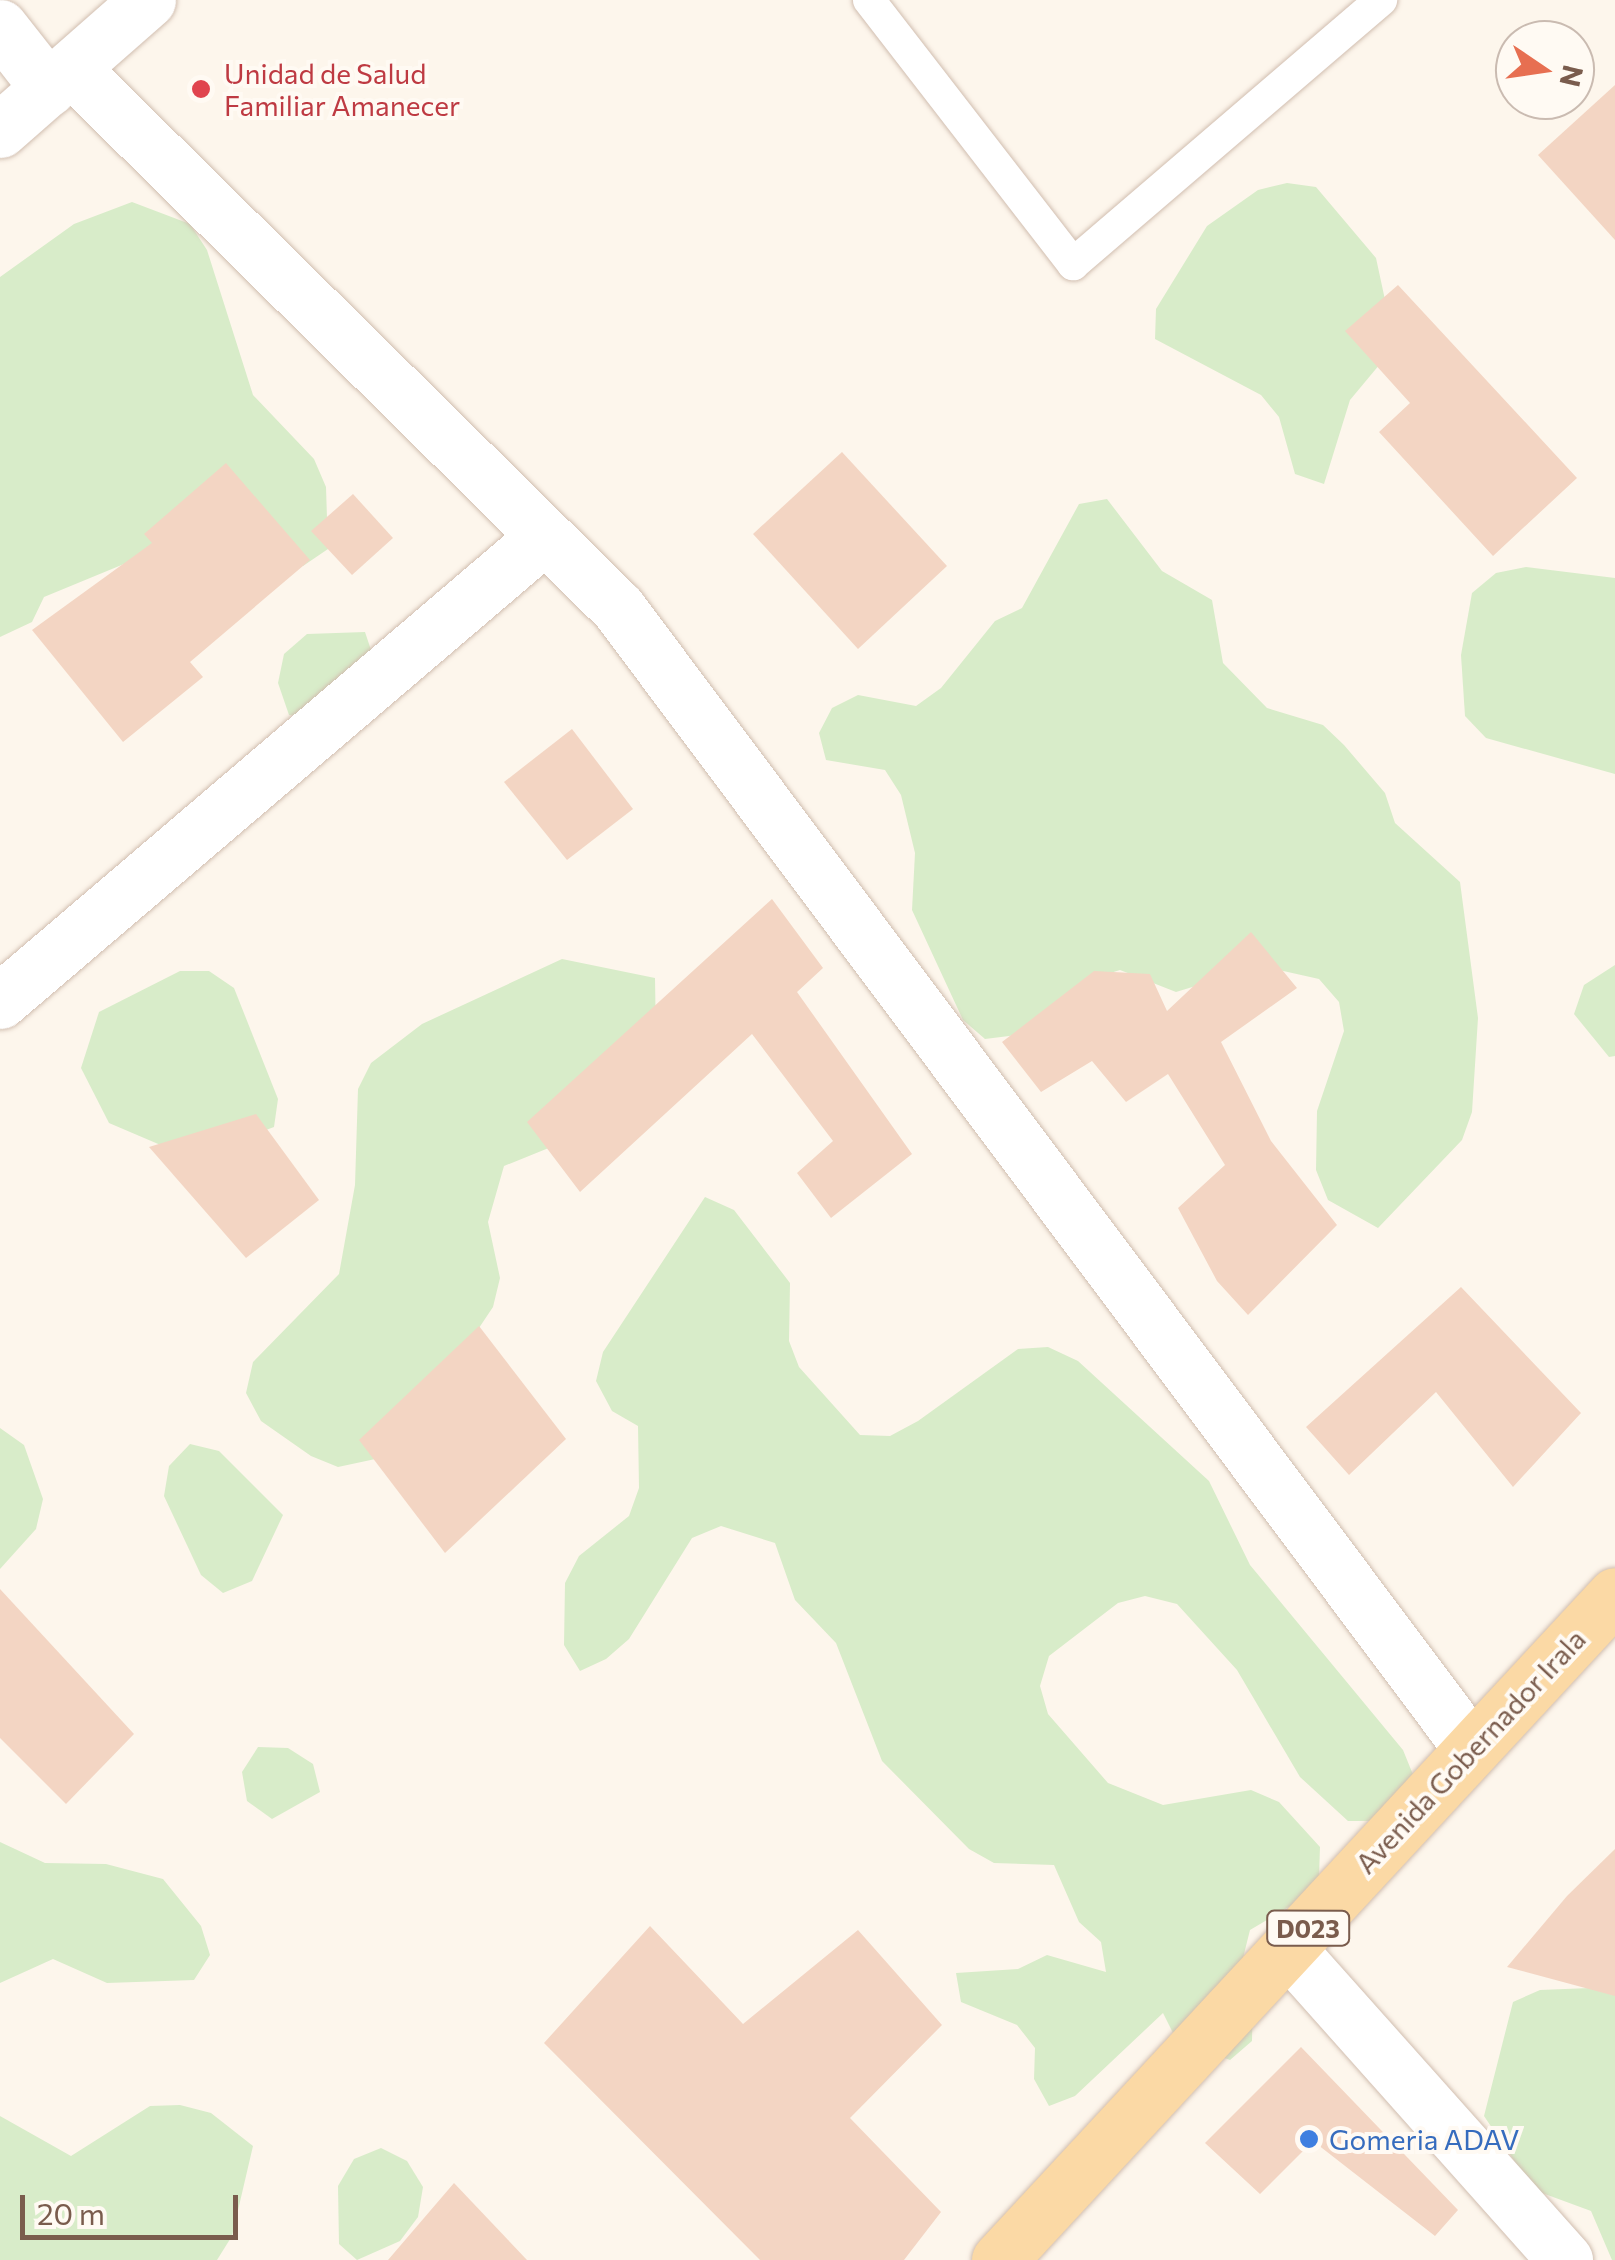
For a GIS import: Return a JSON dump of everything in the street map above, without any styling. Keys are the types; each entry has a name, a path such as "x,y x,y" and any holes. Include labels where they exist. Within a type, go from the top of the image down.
{"main road":[{"name":"Avenida Gobernador Irala","path":"999,2260 1289,1950 1470,1747 1615,1595"}],"street":[{"path":"0,130 148,0"},
{"path":"0,27 60,78 618,608 1470,1747"},
{"path":"0,1001 544,536"},
{"path":"1289,1950 1564,2260"}],"lane":[{"path":"869,0 1073,264 1381,0"}],"green space":[{"path":"1287,183 1316,187 1376,258 1390,323 1390,352 1350,400 1324,484 1295,474 1279,417 1261,395 1155,339 1156,309 1207,226 1258,190"},
{"path":"132,202 190,224 207,250 253,395 314,459 326,487 328,549 303,566 124,564 44,597 32,622 0,637 0,277 74,224"},
{"path":"1107,499 1162,571 1212,600 1223,663 1267,708 1323,725 1385,793 1395,823 1460,882 1478,1018 1472,1112 1462,1140 1378,1228 1328,1200 1316,1170 1317,1111 1344,1031 1339,1002 1319,979 1261,966 1176,992 1120,970 1091,979 1017,1035 985,1039 963,1020 912,910 915,853 901,795 885,770 826,760 819,733 832,708 858,695 916,706 941,688 995,621 1022,608 1079,504"},
{"path":"1526,567 1615,578 1615,774 1486,738 1465,716 1461,655 1472,593 1496,573"},
{"path":"365,632 373,656 318,719 289,715 278,683 284,654 307,634"},
{"path":"562,959 655,978 656,1039 561,1143 504,1166 488,1222 500,1278 493,1307 394,1455 338,1467 311,1456 261,1421 246,1393 253,1362 339,1274 355,1185 358,1089 371,1063 422,1024"},
{"path":"1615,965 1615,1056 1609,1057 1574,1014 1584,985"},
{"path":"180,971 209,971 234,988 278,1099 274,1127 191,1158 109,1123 81,1068 99,1012"},
{"path":"705,1197 734,1210 790,1283 789,1341 799,1367 860,1435 890,1436 918,1421 1018,1349 1048,1347 1078,1361 1209,1481 1250,1565 1403,1750 1414,1777 1378,1821 1348,1821 1300,1777 1237,1670 1177,1604 1145,1596 1118,1603 1049,1656 1040,1686 1048,1714 1108,1783 1163,1805 1251,1790 1279,1802 1320,1847 1319,1876 1302,1899 1250,1930 1243,1958 1253,1984 1252,2041 1230,2060 1177,2041 1163,2013 1075,2096 1049,2106 1034,2079 1035,2048 1017,2025 961,2002 956,1973 1018,1969 1047,1955 1106,1972 1101,1942 1079,1922 1054,1865 994,1863 969,1849 882,1761 836,1643 795,1600 775,1543 721,1526 692,1538 629,1639 606,1659 580,1671 564,1645 565,1583 579,1556 629,1516 639,1488 638,1426 612,1411 596,1381 603,1352"},
{"path":"0,1428 24,1445 43,1499 36,1529 0,1569"},
{"path":"190,1444 219,1451 283,1515 252,1581 223,1593 201,1575 164,1496 169,1466"},
{"path":"258,1747 288,1748 313,1764 320,1792 272,1819 247,1801 242,1772"},
{"path":"0,1842 45,1863 106,1864 163,1879 201,1926 210,1955 194,1980 107,1983 53,1959 0,1983"},
{"path":"1615,1987 1612,2260 1591,2211 1534,2190 1484,2116 1513,2002 1540,1990"},
{"path":"180,2105 211,2113 253,2146 232,2236 217,2260 0,2260 0,2116 71,2156 150,2106"},
{"path":"381,2148 407,2161 423,2187 418,2217 400,2241 357,2260 339,2244 338,2186 354,2159"}],"building":[{"path":"1615,85 1615,240 1538,155 1576,120 1595,120 1595,103"},
{"path":"1398,285 1577,478 1493,556 1379,432 1410,403 1345,331"},
{"path":"842,452 947,566 858,649 753,534"},
{"path":"226,463 310,560 190,662 203,677 123,742 32,630 152,543 144,534"},
{"path":"353,494 393,538 352,575 311,531"},
{"path":"572,729 633,809 567,860 504,782"},
{"path":"772,899 823,968 797,992 912,1154 831,1218 797,1173 833,1141 752,1034 580,1192 527,1122"},
{"path":"1251,932 1297,988 1221,1042 1271,1141 1337,1225 1248,1315 1217,1281 1178,1208 1225,1165 1168,1074 1126,1102 1092,1061 1041,1092 1002,1042 1094,971 1150,974 1167,1011"},
{"path":"256,1114 319,1200 246,1258 149,1147"},
{"path":"1461,1287 1581,1413 1513,1487 1436,1392 1349,1475 1306,1427"},
{"path":"479,1326 566,1439 445,1553 359,1440"},
{"path":"0,1589 134,1734 66,1804 0,1738"},
{"path":"1615,1849 1615,1996 1507,1967 1567,1896"},
{"path":"650,1926 743,2024 858,1930 942,2025 850,2118 941,2212 904,2260 760,2260 544,2043"},
{"path":"1301,2047 1458,2210 1435,2236 1313,2141 1260,2194 1205,2143"},
{"path":"454,2183 527,2260 388,2260"}],"place":[{"name":"Unidad de Salud Familiar Amanecer","path":"201,89"},
{"name":"Gomeria ADAV","path":"1309,2139"}]}
